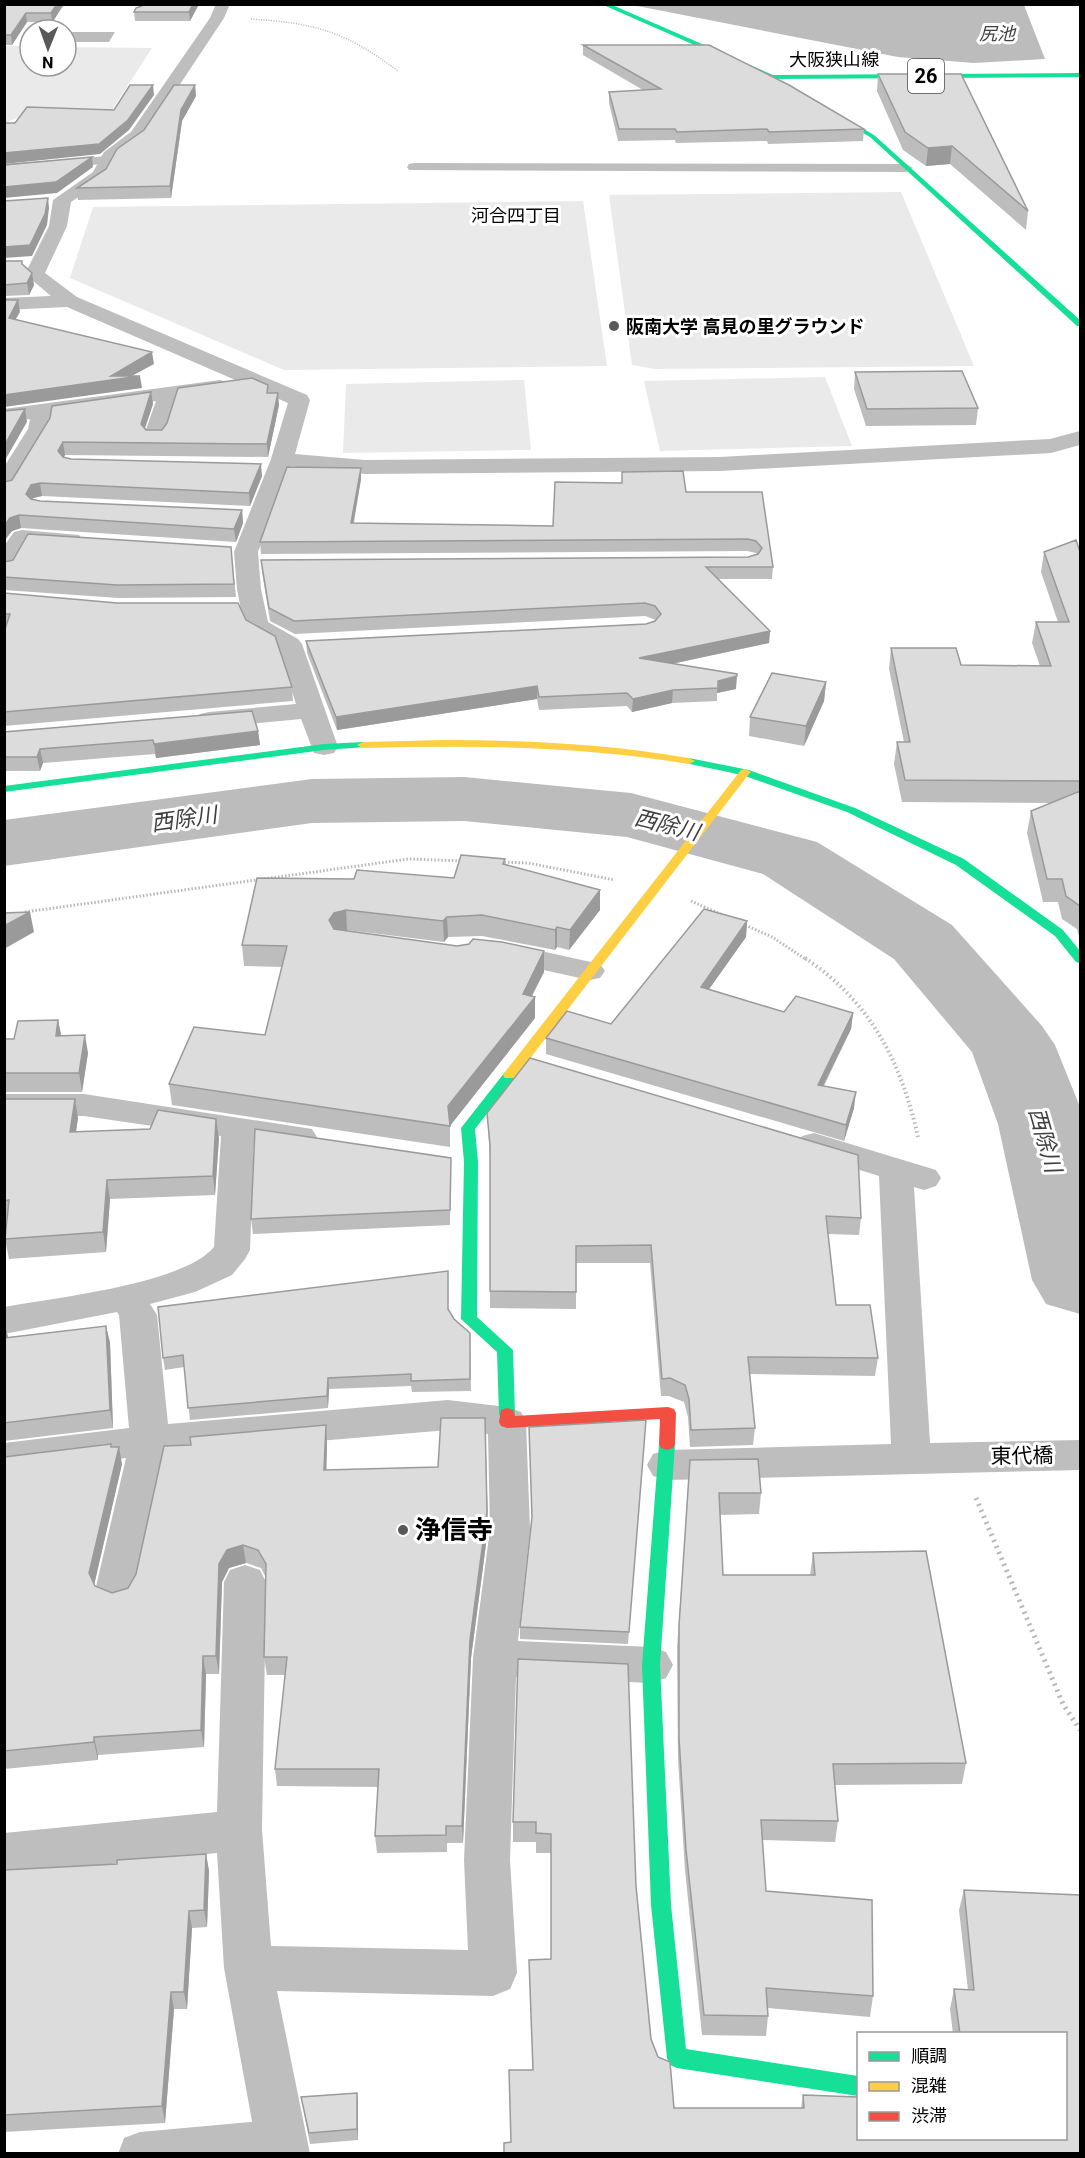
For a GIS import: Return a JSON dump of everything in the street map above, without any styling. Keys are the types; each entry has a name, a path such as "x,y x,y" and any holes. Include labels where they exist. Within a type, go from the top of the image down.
{"street":[{"path":"598,4 604,5"},
{"name":"大阪狭山線","path":"604,5 772,77 1080,75"},
{"path":"39,202 62,200 100,175 108,160 137,136 220,11"},
{"path":"772,77 797,92"},
{"path":"816,103 872,136 1080,324"},
{"path":"62,200 58,226 35,274 70,301 299,400 280,463 249,514 247,557 238,606 257,626 301,644 312,710 324,747"},
{"path":"16,264 40,264"},
{"path":"4,304 70,301"},
{"path":"4,416 258,381"},
{"path":"155,435 169,394"},
{"path":"4,486 39,429 42,411"},
{"path":"255,467 280,463 365,467 720,464 1051,446 1080,438"},
{"path":"4,567 22,537 93,542"},
{"path":"184,722 312,710"},
{"path":"4,789 36,787 324,747 449,742 557,747 666,757 744,772 851,810 960,862 1059,933 1080,958"},
{"path":"248,1968 493,1973 486,1860 495,1658 510,1529 505,1350 469,1319 471,1162 468,1128 744,772"},
{"path":"470,947 503,951 589,971"},
{"path":"521,1059 555,1069"},
{"path":"4,1105 84,1105 331,1142"},
{"path":"4,1321 127,1297 182,1283 219,1266 232,1250 238,1128"},
{"path":"783,1135 910,1173 911,1459"},
{"path":"436,1157 471,1162"},
{"path":"116,1590 150,1440 138,1315 127,1297"},
{"path":"4,1458 150,1440 448,1415 507,1422 668,1413 667,1465 651,1665 661,1905 677,2058 857,2086"},
{"name":"東代橋","path":"667,1465 1080,1455"},
{"path":"245,1582 238,1830 248,1968 283,2147"},
{"path":"495,1658 651,1665"},
{"path":"4,1854 238,1830"}],"lane":[{"path":"11,168 32,152"},
{"path":"11,168 108,160"},
{"path":"414,167 906,168"},
{"path":"141,2154 283,2147"}],"path":[{"path":"220,11 301,22 337,31 375,53 398,71"},
{"path":"17,913 408,859 474,861"},
{"path":"495,862 528,863 653,888 731,915 791,949 838,984 874,1022 896,1061 914,1103 910,1173"},
{"path":"961,1458 1064,1704 1080,1730"}],"shaded area":[{"path":"4,46 18,46 18,78 78,78 78,47 152,48 110,113 34,111 5,123"},
{"path":"901,192 974,366 655,369 632,365 609,195"},
{"path":"583,201 607,366 284,370 70,278 93,207"},
{"path":"825,377 852,446 660,451 644,381"},
{"path":"524,380 531,450 343,453 346,384"}],"water":[{"name":"尻池","path":"632,5 1024,5 1045,59 974,63 898,57"},
{"path":"78,32 115,32 109,42 78,42"}],"building":[{"path":"4,4 57,4 51,13 26,13 23,18 18,18 18,25 11,35 4,35"},
{"path":"143,4 193,4 189,12 134,12"},
{"path":"583,45 709,45 789,85 864,129 677,132 675,129 619,129 609,92 661,89"},
{"path":"878,74 961,74 1028,211 952,146 928,148 905,132"},
{"path":"130,85 153,85 128,120 99,144 4,153 4,123 15,123 27,107 114,110"},
{"path":"174,85 195,85 181,110 170,186 77,188 106,169 117,149 144,130"},
{"path":"92,157 56,182 4,187 4,165"},
{"path":"48,198 45,214 30,245 4,247 4,201"},
{"path":"4,261 22,261 22,264 32,273 27,283 4,285"},
{"path":"4,300 18,300 9,318 152,352 111,376 140,376 4,395"},
{"path":"962,371 978,408 867,409 855,372"},
{"path":"252,378 268,385 267,393 278,393 267,444 63,442 58,451 63,457 71,459 261,464 249,493 40,483 31,485 26,494 31,499 40,501 242,510 234,529 19,515 10,518 4,526 4,482 12,480 50,418 52,406 151,392 141,424 146,430 162,430 167,423 178,388"},
{"path":"25,409 4,446 4,411"},
{"path":"287,467 361,468 351,523 553,526 555,482 622,483 622,472 683,471 686,492 762,492 773,567 706,567 770,631 639,658 737,674 737,676 718,681 718,688 673,690 633,699 627,693 539,697 537,686 336,717 306,641 646,624 655,621 661,614 655,606 645,603 294,621 269,608 261,560 748,557 758,554 762,548 756,541 748,539 260,542"},
{"path":"28,534 231,547 234,584 117,585 4,577 4,562 13,560"},
{"path":"1076,540 1080,552 1080,781 905,780 897,742 910,742 891,648 956,648 961,665 1051,666 1036,622 1069,622 1044,552"},
{"path":"4,593 117,603 238,603 246,620 275,636 292,687 4,712 4,632 10,614 4,614"},
{"path":"772,673 826,682 806,726 750,717"},
{"path":"252,711 258,731 154,744 153,740 40,749 37,757 4,757 4,732"},
{"path":"1080,791 1080,906 1066,896 1062,879 1047,879 1031,811"},
{"path":"461,855 505,859 503,864 600,890 570,930 557,927 555,930 482,915 447,917 443,921 346,910 334,913 329,920 334,929 457,946 469,944 473,939 502,942 544,951 523,994 535,997 448,1106 450,1126 169,1084 194,1027 265,1035 287,946 242,945 257,878 354,879 357,870 454,878"},
{"path":"704,909 747,921 701,987 784,1012 796,996 853,1013 818,1085 856,1092 846,1125 546,1038 567,1011 611,1024"},
{"path":"30,912 4,926 4,913"},
{"path":"58,1020 56,1036 85,1035 79,1073 4,1073 4,1039 14,1039 18,1021"},
{"path":"530,1058 858,1155 861,1218 826,1216 836,1305 870,1305 878,1358 748,1357 755,1428 691,1430 689,1399 685,1385 670,1378 662,1379 651,1245 576,1246 576,1292 490,1291 490,1145 487,1113"},
{"path":"4,1099 75,1099 70,1132 150,1129 158,1110 216,1119 213,1176 107,1180 103,1232 5,1239 9,1200 4,1201"},
{"path":"255,1129 451,1158 450,1210 251,1219"},
{"path":"448,1271 448,1309 454,1319 470,1333 470,1379 411,1381 411,1374 328,1378 327,1396 188,1408 183,1355 163,1358 158,1307"},
{"path":"4,1324 5,1338 106,1326 110,1410 4,1423"},
{"path":"441,1418 485,1418 487,1511 470,1640 462,1826 446,1826 446,1835 375,1836 379,1769 275,1769 287,1657 264,1657 266,1564 258,1550 243,1545 227,1550 219,1564 216,1656 203,1656 201,1730 94,1737 94,1742 4,1751 4,1457 111,1444 111,1447 119,1447 89,1573 95,1586 112,1593 128,1588 136,1574 164,1446 191,1445 190,1437 326,1425 324,1470 438,1467"},
{"path":"646,1420 629,1632 520,1627 532,1517 529,1427"},
{"path":"758,1459 761,1493 719,1493 723,1575 815,1575 813,1553 926,1551 966,1763 833,1764 838,1821 761,1820 766,1891 872,1900 873,1996 766,1988 768,2016 704,2015 686,1850 679,1738 679,1626 690,1460"},
{"path":"518,1659 628,1664 636,1886 651,2039 658,2057 670,2062 674,2108 804,2108 803,2095 857,2097 857,2140 1067,2140 1067,2032 960,2032 954,1989 974,1990 964,1890 1080,1895 1080,2154 504,2154 504,2143 511,2142 509,2070 533,2070 529,1960 551,1959 551,1834 536,1833 536,1822 513,1822"},
{"path":"206,1854 204,1910 189,1911 184,1992 171,1992 162,2106 4,2115 4,1870 117,1864 117,1860"},
{"path":"357,2093 357,2129 309,2133 301,2097"}],"waterway":[{"name":"西除川","path":"4,843 312,801 464,799 631,815 790,858 923,942 1012,1045 1043,1124 1080,1280"}],"traffic: fast":[{"path":"604,4 772,77 1080,75"},
{"path":"826,109 872,136 1080,324"},
{"path":"4,789 324,747 363,745"},
{"path":"689,761 745,772 851,810 960,862 1059,933 1080,959"},
{"path":"507,1414 505,1350 469,1319 471,1162 468,1128 510,1075"},
{"path":"667,1444 651,1665 661,1905 677,2058 857,2086"}],"traffic: slow":[{"path":"363,745 486,743 568,746 649,754 689,761"},
{"path":"510,1075 745,772"}],"traffic: jam":[{"path":"507,1414 507,1422 668,1413 667,1444"}],"place":[{"name":"阪南大学 高見の里グラウンド","path":"614,326"},
{"name":"浄信寺","path":"403,1530"}],"district":[{"name":"河合四丁目","path":"516,215"}]}
